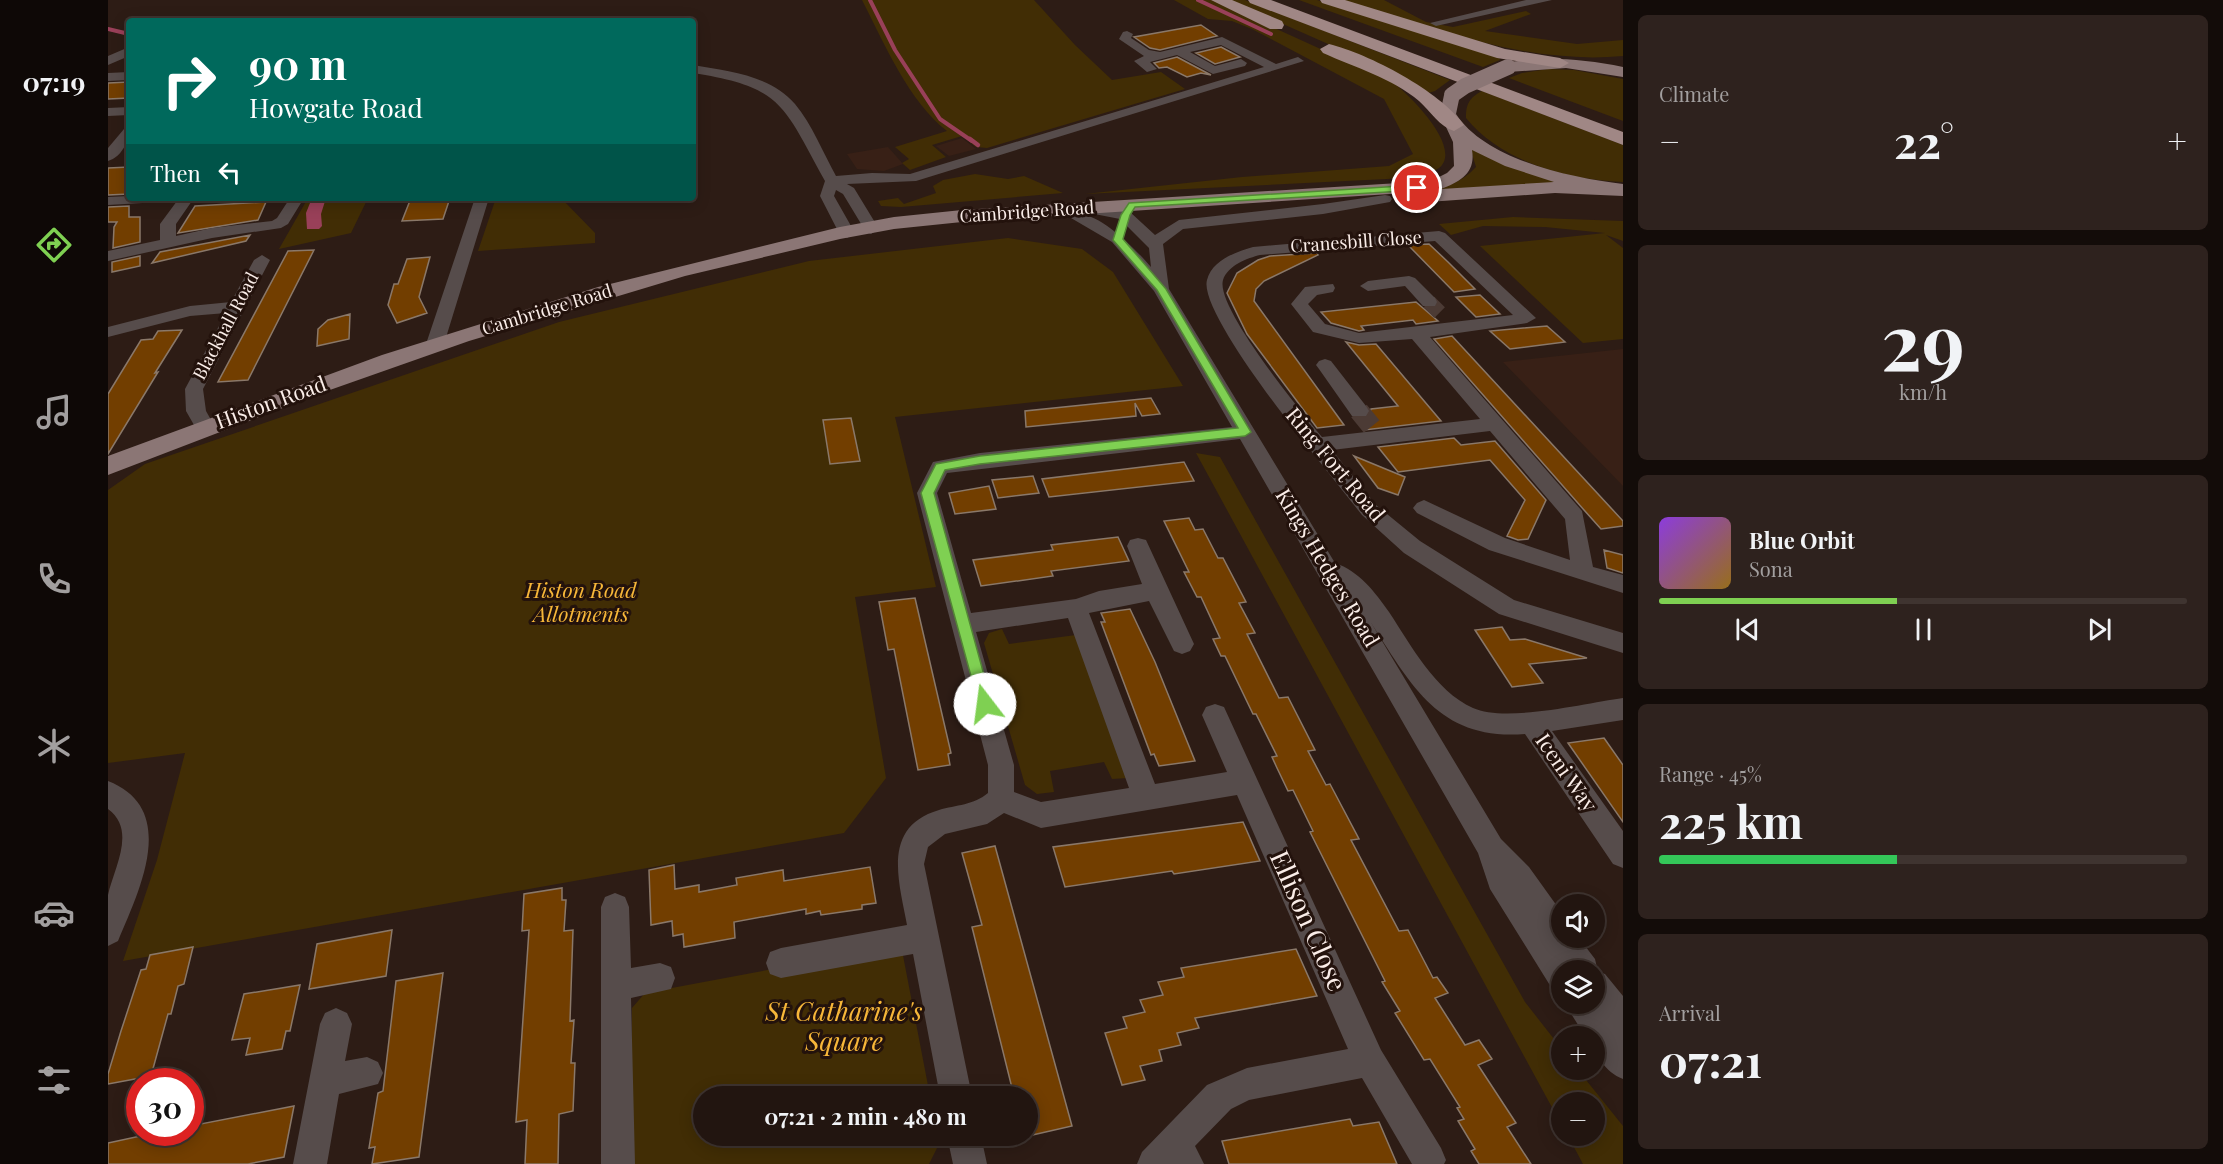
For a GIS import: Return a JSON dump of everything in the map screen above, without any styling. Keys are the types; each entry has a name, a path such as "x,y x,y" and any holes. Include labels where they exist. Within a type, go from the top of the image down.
{"highway":[{"path":"1219,0 1289,31"},
{"path":"1256,0 1623,139"},
{"path":"1279,0 1623,128"},
{"path":"1328,0 1503,54 1560,63"},
{"path":"1309,40 1401,81 1424,96 1456,128"}],"main road":[{"name":"Cambridge Road","path":"1129,210 1433,186 1460,173 1465,164 1466,154 1447,112 1446,104 1452,95 1465,86 1508,67 1533,63 1560,63"},
{"path":"1560,63 1623,72"},
{"path":"1583,65 1623,65"},
{"path":"1456,128 1516,164 1600,188 1623,190"},
{"name":"Cambridge Road","path":"435,344 637,283 871,229 896,231 1129,210 1385,199 1555,187 1600,188"},
{"name":"Histon Road","path":"108,466 205,427 435,344"}],"street":[{"path":"1497,0 1509,6"},
{"path":"1436,23 1530,1 1547,0"},
{"path":"1127,34 1125,39 1145,53 1160,56"},
{"path":"1151,69 1140,61 1235,38"},
{"path":"1222,41 1275,68"},
{"path":"1178,51 1213,70 1240,63"},
{"path":"108,61 126,52"},
{"path":"832,181 872,177 911,178 1298,61"},
{"path":"696,69 737,76 775,93 790,107 832,181 849,191 871,229"},
{"path":"108,77 126,76"},
{"path":"108,112 126,111"},
{"path":"114,156 126,137"},
{"path":"832,181 827,196 847,233"},
{"name":"Cambridge Road","path":"1155,243 1179,225 1323,209 1385,199"},
{"path":"108,201 126,200"},
{"path":"168,243 168,224 186,201"},
{"path":"108,256 212,233 276,225 283,221 295,201"},
{"path":"435,344 481,201"},
{"path":"1118,240 1129,210"},
{"path":"1129,210 1155,243"},
{"name":"Kings Hedges Road","path":"1076,213 1118,240 1161,289 1491,848 1519,877 1577,960"},
{"name":"Cranesbill Close","path":"1224,267 1239,256 1259,249 1439,236 1527,318 1417,333 1359,338 1319,328 1299,304 1311,291 1327,288"},
{"name":"Kings Hedges Road","path":"1155,243 1161,289"},
{"name":"Blackhall Road","path":"205,427 196,411 194,389 235,307 262,260"},
{"name":"Ring Fort Road","path":"1224,267 1215,280 1216,300 1273,390 1314,445 1369,510 1412,547 1507,607 1623,643"},
{"path":"1368,286 1409,281 1455,328"},
{"path":"108,333 190,311 235,307"},
{"path":"1417,333 1575,517 1583,573"},
{"path":"1325,365 1359,411"},
{"path":"1314,445 1376,432 1493,424"},
{"path":"954,1086 922,937 910,864 916,839 938,824 987,811 1001,799 1002,765 927,493 940,467 980,460 1245,432"},
{"path":"1424,508 1497,544 1623,584"},
{"path":"1138,546 1156,591 1182,644"},
{"name":"Iceni Way","path":"1325,564 1362,593 1430,689 1446,705 1475,721 1515,723 1623,709"},
{"path":"963,624 1076,608 1099,600 1156,591"},
{"path":"1076,608 1147,800"},
{"name":"Ellison Close","path":"1215,715 1370,1061 1429,1160"},
{"name":"Iceni Way","path":"1530,721 1623,854"},
{"path":"1001,799 1041,815 1147,800 1246,781"},
{"path":"108,794 118,798 130,811 137,835 135,857 108,931"},
{"name":"Kings Hedges Road","path":"1491,848 1500,879 1552,960"},
{"path":"615,907 618,1164"},
{"path":"781,963 922,937"},
{"path":"616,986 660,978"},
{"path":"1605,999 1623,1022"},
{"path":"1587,1014 1623,1063"},
{"path":"310,1164 336,1024"},
{"path":"1172,1158 1219,1097 1247,1084 1370,1061"},
{"path":"326,1080 367,1073"},
{"path":"966,1146 970,1164"}],"shaded area":[{"path":"962,138 976,149 949,156 936,146"},
{"path":"888,147 903,164 884,171 857,169 847,154"},
{"path":"311,201 325,201 321,214 322,226 319,229 307,229 306,213"},
{"path":"1623,349 1623,486 1503,362"}],"green space":[{"path":"862,0 1034,0 1075,45 1112,80 1161,72 1185,89 987,148 976,147 962,136 932,145 946,157 910,170 902,163 909,159 895,147 947,131 933,119 909,88"},
{"path":"1174,0 1213,0 1391,81 1431,122 1444,148 1445,159 1435,170 1407,178 1085,194 1242,177 1389,166 1413,154 1384,99 1252,29 1232,21 1208,19"},
{"path":"1229,0 1245,0 1450,80 1435,91 1428,93 1407,79"},
{"path":"1299,0 1317,0 1499,57 1500,60 1483,67"},
{"path":"1342,0 1384,0 1426,22 1453,27 1526,11 1531,14 1485,31 1577,44 1623,40 1623,56 1551,55 1516,50 1446,32"},
{"path":"1548,69 1574,70 1623,79 1623,121 1509,78 1522,73"},
{"path":"1482,91 1623,145 1623,182 1580,177 1537,166 1498,146 1466,118 1469,102"},
{"path":"1469,144 1561,183 1428,190 1454,183 1476,167"},
{"path":"975,174 1008,179 1024,176 1063,193 901,207 881,206 878,201 898,198 904,204 936,193 933,186 943,180"},
{"path":"306,201 367,201 351,233 279,249"},
{"path":"495,201 564,201 595,233 595,243 478,251"},
{"path":"1513,217 1623,221 1623,241 1606,235 1623,248 1623,339 1583,343 1480,246 1605,233 1545,227 1483,226 1451,235 1439,224"},
{"name":"Histon Road Allotments","path":"1008,238 1082,249 1113,272 1183,386 895,417 936,587 855,597 886,778 844,833 123,961 157,860 185,753 108,763 108,490 145,464 559,322 809,261"},
{"path":"1196,453 1220,457 1525,1002 1551,1035 1551,1080 1586,1080 1596,1092 1551,1092 1551,1106"},
{"path":"1002,629 1009,644 1076,635 1128,778 1112,779 1104,762 1050,771 1054,792 1037,794 1025,785 984,643 989,633"},
{"name":"St Catharine's Square","path":"901,945 928,1086 693,1086 693,1146 938,1146 929,1164 632,1164 632,1008 645,993"},
{"path":"1605,1104 1623,1126 1623,1164 1583,1164 1573,1146 1605,1146"}],"building":[{"path":"1201,25 1217,36 1160,50 1150,48 1134,37"},
{"path":"1221,47 1240,57 1215,64 1196,53"},
{"path":"1177,57 1211,75 1201,73 1187,77 1167,67 1159,68 1154,63"},
{"path":"126,82 126,98 108,99 108,83"},
{"path":"126,167 126,194 108,195 108,168"},
{"path":"410,201 449,201 443,219 402,221"},
{"path":"266,202 258,220 178,233 195,206"},
{"path":"129,206 129,217 140,217 140,242 113,248 114,227 117,222 108,222 108,207"},
{"path":"250,235 246,241 152,263 160,252"},
{"path":"1429,244 1475,289 1454,292 1408,245"},
{"path":"314,250 248,380 218,382 288,251"},
{"path":"1317,253 1318,255 1264,281 1256,289 1254,301 1344,425 1317,428 1247,334 1227,293 1237,273 1258,260 1270,256"},
{"path":"140,256 140,266 112,272 112,262"},
{"path":"430,257 419,297 427,313 397,323 388,305 394,284 398,284 407,259"},
{"path":"1480,295 1500,314 1476,317 1456,297"},
{"path":"1416,302 1438,321 1416,324 1413,320 1361,326 1364,330 1359,331 1331,323 1321,312"},
{"path":"350,314 349,339 317,346 318,329 328,320"},
{"path":"1547,326 1565,342 1510,349 1490,331"},
{"path":"182,330 108,454 108,394 141,340 153,339 158,331"},
{"path":"1452,336 1623,521 1623,526 1601,529 1434,339"},
{"path":"1346,342 1359,345 1376,344 1441,421 1364,430 1355,418 1368,417 1371,409 1398,406"},
{"path":"1151,398 1160,414 1142,416 1135,403 1136,416 1026,427 1025,411"},
{"path":"851,418 860,461 830,464 823,420"},
{"path":"1454,438 1461,445 1495,441 1546,500 1528,539 1518,540 1507,536 1525,500 1490,460 1398,472 1378,447"},
{"path":"1354,456 1405,477 1398,495 1378,488"},
{"path":"1184,462 1194,481 1049,497 1042,479"},
{"path":"1033,476 1039,493 998,498 992,480"},
{"path":"989,486 996,509 955,514 949,493"},
{"path":"1189,518 1195,530 1203,529 1218,558 1223,558 1246,602 1239,603 1255,633 1247,634 1279,698 1288,697 1315,750 1308,751 1326,785 1330,784 1359,839 1351,840 1399,931 1408,930 1433,978 1437,977 1448,993 1435,998 1465,1045 1479,1040 1492,1059 1478,1065 1516,1123 1507,1127 1531,1164 1479,1164 1471,1151 1475,1149 1458,1121 1464,1119 1457,1108 1460,1107 1430,1059 1424,1060 1395,1013 1400,1011 1382,982 1385,981 1310,832 1313,831 1293,790 1288,791 1272,757 1277,756 1256,714 1253,714 1225,656 1221,656 1213,639 1220,638 1201,597 1197,597 1184,572 1189,572 1164,521"},
{"path":"1118,537 1129,561 1051,571 1053,576 981,586 973,560 1053,550 1051,545"},
{"path":"1604,550 1623,555 1623,573 1607,568"},
{"path":"915,598 951,753 948,754 950,765 918,770 894,649 888,650 879,602"},
{"path":"1130,609 1155,662 1195,761 1159,766 1154,754 1151,755 1101,622 1105,622 1101,613"},
{"path":"1502,627 1510,640 1525,639 1587,658 1529,664 1543,683 1512,687 1475,630"},
{"path":"1604,738 1623,765 1623,822 1568,743"},
{"path":"1243,822 1260,861 1174,874 1172,871 1065,887 1053,847"},
{"path":"995,846 1072,1126 1038,1134 1038,1086 1012,1086 972,927 982,925 962,853"},
{"path":"674,865 675,889 699,885 699,892 737,885 736,878 783,870 784,881 870,867 876,903 862,905 862,909 821,915 820,911 806,914 806,909 734,922 735,938 684,947 683,934 673,936 672,921 651,925 649,870"},
{"path":"562,888 562,900 566,900 564,931 573,930 570,1021 574,1020 571,1063 575,1063 573,1111 559,1114 558,1164 525,1164 527,1120 516,1122 529,930 522,931 524,894"},
{"path":"392,930 386,976 309,989 317,944"},
{"path":"193,947 184,984 178,986 153,1068 126,1068 126,1081 108,1084 108,1074 121,1031 141,970 146,969 150,955"},
{"path":"1296,949 1317,996 1195,1018 1199,1028 1177,1033 1181,1045 1159,1050 1162,1061 1140,1066 1145,1080 1122,1085 1105,1033 1127,1028 1123,1017 1145,1012 1140,1000 1163,995 1158,982 1184,977 1181,968"},
{"path":"443,973 419,1157 372,1164 375,1147 369,1148 378,1093 383,1091 396,981"},
{"path":"300,985 290,1031 286,1031 282,1049 246,1055 250,1038 232,1040 244,994"},
{"path":"294,1106 284,1157 248,1164 108,1164 108,1143 126,1139 126,1146 204,1146 204,1123"},
{"path":"1350,1119 1353,1126 1379,1122 1397,1164 1229,1164 1222,1141"}],"waterway":[{"path":"870,0 895,50 940,119 972,141"},
{"path":"1198,0 1271,34"},
{"path":"108,29 126,33"},
{"path":"970,139 978,145"}],"tunnel":[{"path":"1429,302 1441,314"},
{"path":"1359,411 1372,427"}],"route":[{"path":"985,704 927,493 940,467 980,460 1245,432 1161,289 1118,240 1125,215 1133,205 1417,188"}]}
